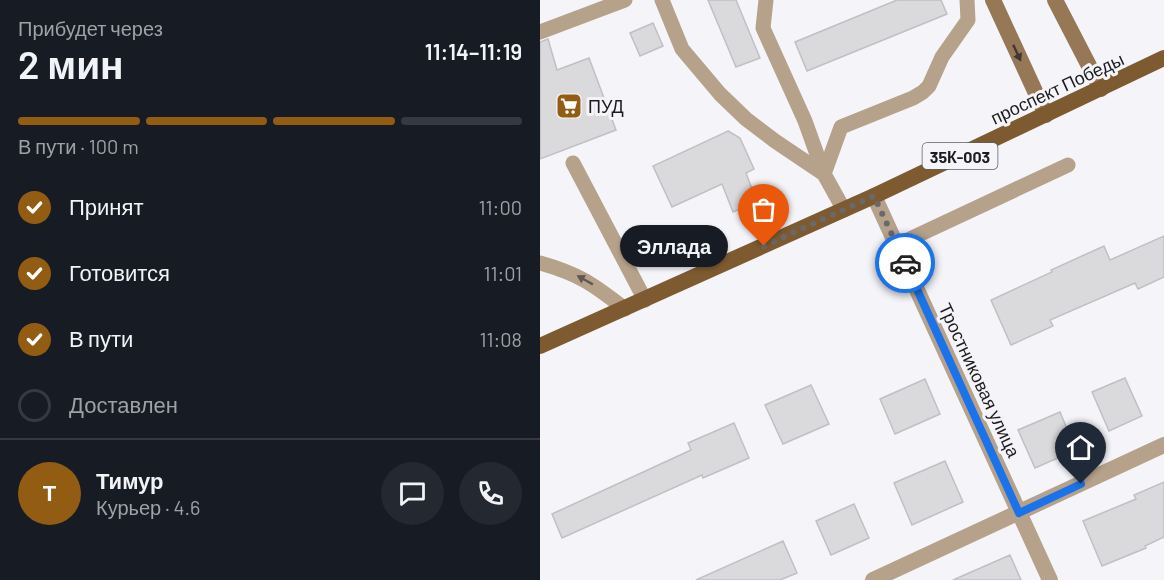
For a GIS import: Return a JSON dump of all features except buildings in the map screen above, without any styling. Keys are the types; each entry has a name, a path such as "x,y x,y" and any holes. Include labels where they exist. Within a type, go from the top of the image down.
{"main road":[{"path":"993,0 1046,115"},
{"path":"1055,0 1101,89"},
{"name":"проспект Победы","path":"540,346 844,210 1164,58"}],"street":[{"name":"Тростниковая улица","path":"874,196 1050,580"},
{"path":"873,580 1164,445"}],"lane":[{"path":"540,32 625,0"},
{"path":"662,0 682,49 720,94 746,119 824,174"},
{"path":"766,0 763,28 805,121 824,174 844,210"},
{"path":"824,174 841,127 913,98 929,86 942,57 968,20 967,0"},
{"path":"573,163 645,300"},
{"path":"897,245 1068,165"},
{"path":"540,262 567,270 591,282 625,309"}],"way so far":[{"path":"764,246 874,196 905,263"}],"place":[{"name":"ПУД","path":"569,106"},
{"name":"Эллада","path":"764,246"}],"route":[{"path":"905,263 1019,513 1081,484"}]}
